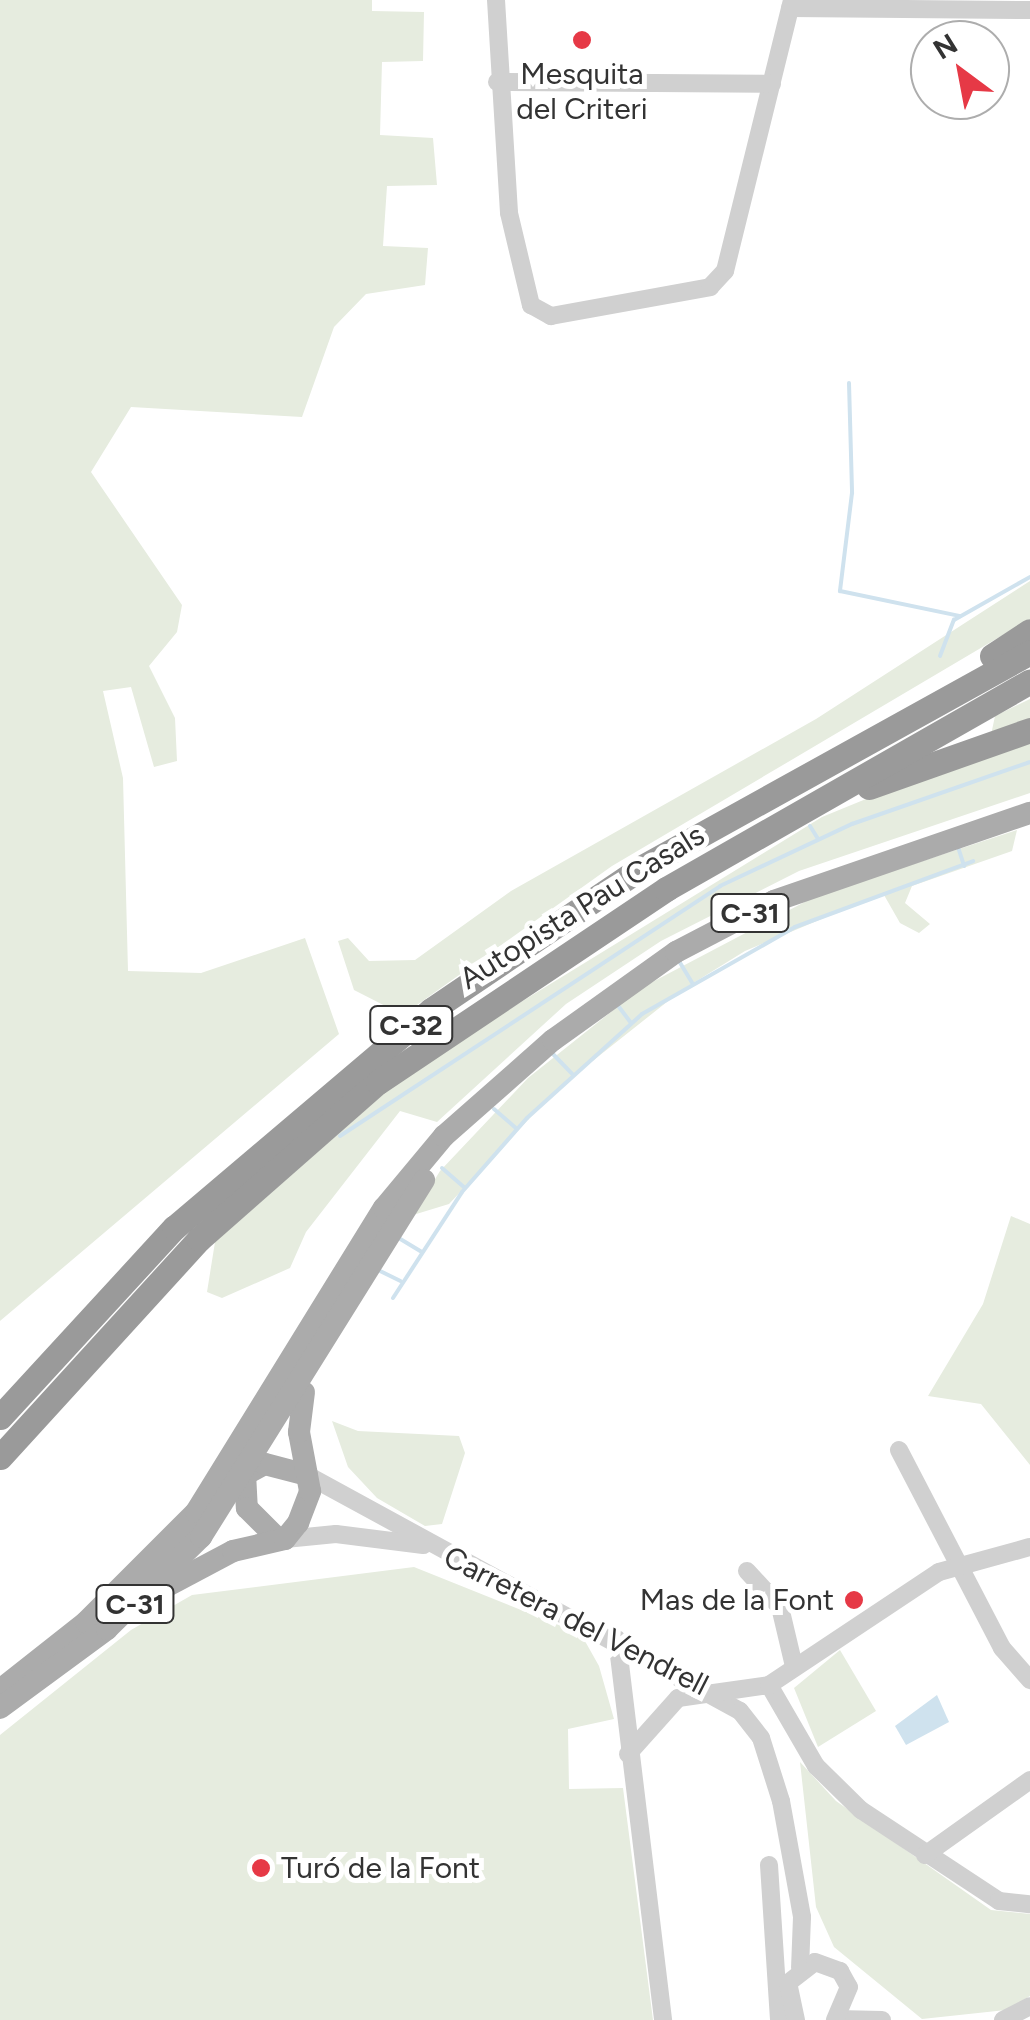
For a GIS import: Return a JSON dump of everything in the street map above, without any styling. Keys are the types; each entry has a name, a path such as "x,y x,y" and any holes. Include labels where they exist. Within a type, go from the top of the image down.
{"highway":[{"path":"894,724 1030,631"},
{"name":"Autopista Pau Casals","path":"0,1417 174,1228 345,1076 570,913 894,724 1030,652"},
{"name":"Autopista Pau Casals","path":"0,1457 199,1239 378,1082 584,940 1030,681"},
{"path":"785,820 1030,730"}],"main road":[{"name":"C-31","path":"0,1690 130,1581 215,1487 306,1333 409,1176 507,1082 596,1005 731,922 1030,813"},
{"name":"C-31","path":"0,1712 162,1578 245,1475 408,1202 507,1082"},
{"path":"282,1540 248,1508 245,1475 306,1333"},
{"path":"0,1712 197,1566 282,1540 308,1502 300,1404 315,1359"},
{"path":"130,1581 245,1475 266,1464 308,1475"}],"street":[{"path":"496,0 497,82 521,278 531,305 551,316 710,287 740,236 791,4 1030,10"},
{"path":"497,82 772,84"},
{"path":"898,1450 958,1564 1030,1680"},
{"name":"Carretera del Vendrell","path":"308,1475 428,1546 714,1691 761,1738 774,1770 802,1916 800,1968 786,1993 796,2020"},
{"name":"Carretera del Vendrell","path":"282,1540 336,1534 428,1546"},
{"path":"628,1754 678,1698 769,1685 958,1564 1030,1547"},
{"path":"747,1572 780,1608 794,1666"},
{"path":"617,1639 663,2020"},
{"path":"769,1685 831,1785 925,1855 999,1901 1030,1904"},
{"path":"925,1855 1030,1780"},
{"path":"769,1865 778,2020"},
{"name":"Carretera del Vendrell","path":"802,1916 823,1962 840,1971 849,1997"},
{"path":"800,1968 823,1962"},
{"path":"849,1997 883,2020 836,2020 849,1997"},
{"path":"1003,2020 1030,2006"}],"shaded area":[{"path":"0,0 372,0 372,11 424,12 423,61 382,62 380,135 433,138 437,185 387,186 383,246 428,248 425,285 366,294 334,327 302,417 131,407 91,472 182,605 177,632 149,666 175,718 177,761 154,767 131,687 103,691 123,778 128,971 201,973 305,938 339,1034 0,1321"},
{"path":"1030,581 1030,619 612,866 403,1015 354,990 338,941 348,938 369,961 415,960 511,891 816,719"},
{"path":"1030,699 1030,793 799,871 661,941 566,1004 437,1122 400,1111 306,1232 290,1268 222,1298 207,1292 215,1242 412,1069 822,817 988,749 995,716"},
{"path":"1017,830 1012,851 912,886 905,903 930,924 919,933 900,923 884,895 874,897 745,951 682,990 556,1090 449,1204 413,1215 440,1171 528,1078 641,988 816,896"},
{"path":"1011,1216 1030,1224 1030,1465 981,1404 928,1396 983,1304"},
{"path":"332,1421 358,1431 459,1436 465,1453 442,1524 425,1526 377,1498 348,1467"},
{"path":"414,1567 581,1634 599,1666 614,1719 568,1729 569,1789 623,1788 653,2020 0,2020 0,1735 131,1630 192,1595"},
{"path":"840,1650 876,1711 818,1747 794,1688"},
{"path":"800,1762 836,1801 991,1910 1030,1914 1030,1996 1006,2010 922,2019 834,1947 816,1907"}],"water":[{"path":"937,1695 949,1722 906,1745 895,1726"}],"waterway":[{"path":"849,383 852,493 840,591 960,616"},
{"path":"940,656 954,620 1030,577"},
{"path":"340,1136 720,886 852,824 1030,762"},
{"path":"810,826 818,839"},
{"path":"958,847 964,866"},
{"path":"393,1298 462,1192 527,1118 642,1014 795,927 973,861"},
{"path":"679,961 692,983"},
{"path":"616,1003 631,1023"},
{"path":"552,1053 572,1074"},
{"path":"494,1109 517,1129"},
{"path":"442,1168 465,1188"},
{"path":"397,1237 422,1252"},
{"path":"378,1270 401,1281"}],"place":[{"name":"Mesquita del Criteri","path":"582,40"},
{"name":"Mas de la Font","path":"854,1600"},
{"name":"Turó de la Font","path":"261,1868"}]}
